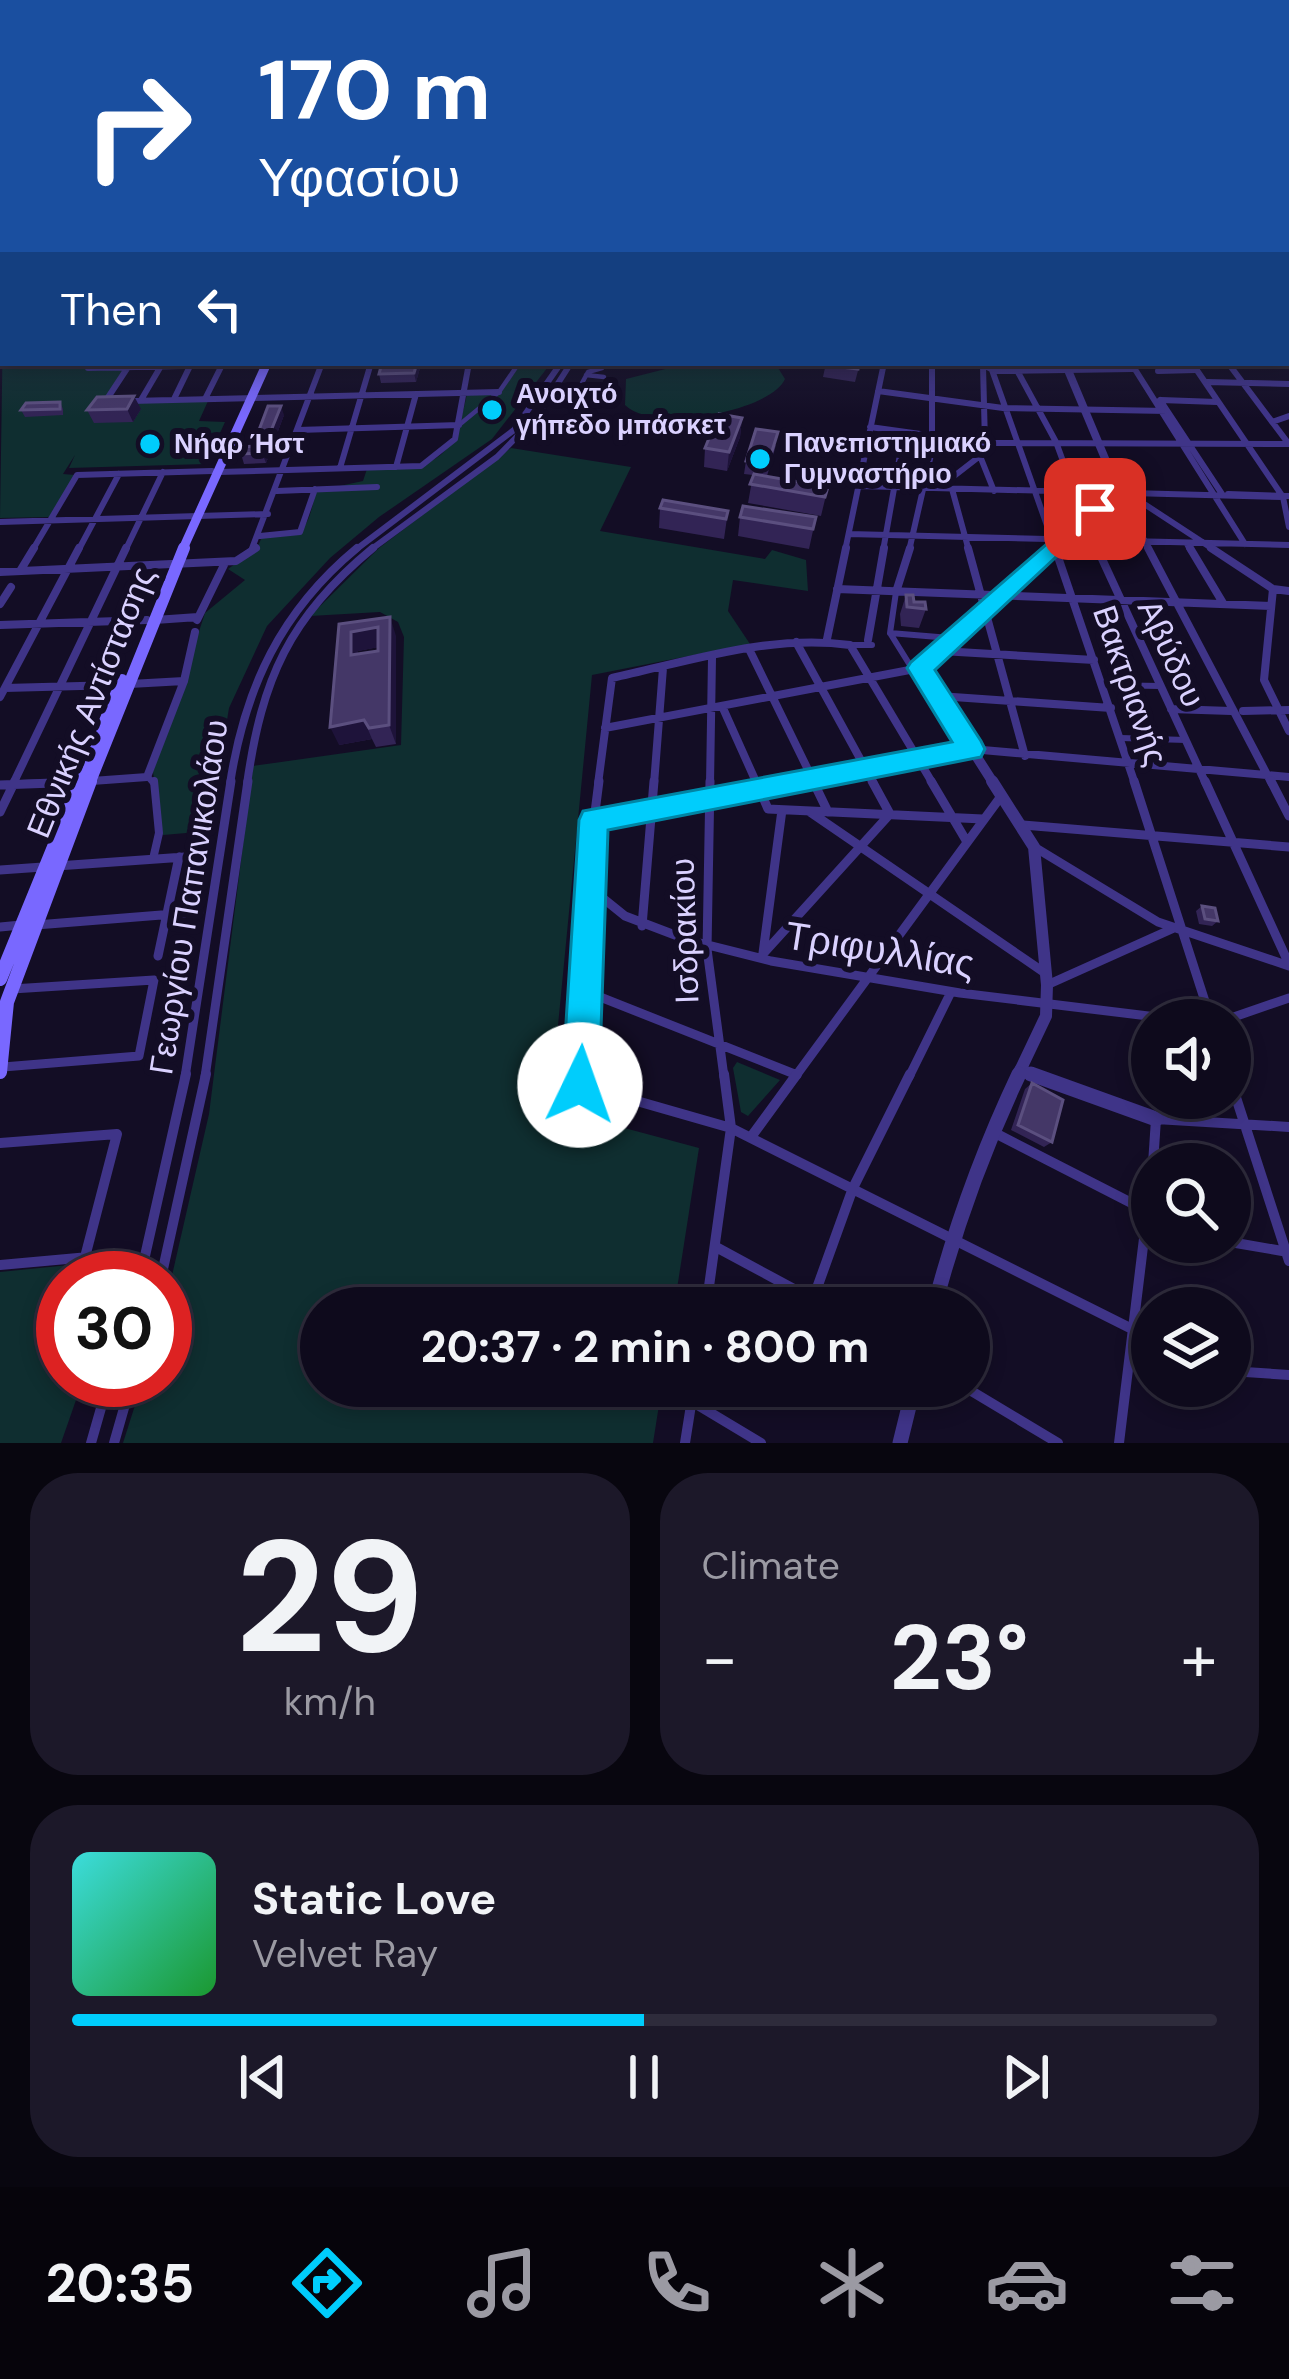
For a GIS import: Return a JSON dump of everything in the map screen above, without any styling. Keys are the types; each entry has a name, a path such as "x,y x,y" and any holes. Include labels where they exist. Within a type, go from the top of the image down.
{"main road":[{"name":"Εθνικής Αντίστασης","path":"0,1070 5,984 173,565 262,366"}],"street":[{"path":"128,366 105,402 499,392"},
{"path":"140,401 161,366"},
{"path":"173,400 190,366"},
{"path":"205,399 222,366"},
{"path":"0,572 224,565 256,548 323,366"},
{"path":"340,468 370,366"},
{"path":"20,572 77,475 421,466 455,439 469,366"},
{"path":"297,430 459,425 499,392 517,366"},
{"name":"Γεωργίου Παπανικολάου","path":"147,1251 179,1126 234,760 252,685 283,627 312,590 366,540 515,429 559,366"},
{"name":"Γεωργίου Παπανικολάου","path":"167,1251 200,1115 257,717 276,665 296,627 338,577 512,443 533,421 569,366"},
{"path":"827,639 883,366"},
{"path":"932,366 937,399 927,488 896,592 890,633 937,696 1034,847 1047,1003 1040,1030 991,1132 939,1287"},
{"path":"939,489 980,456 985,443 982,366"},
{"path":"985,366 993,371 1131,366 1246,544"},
{"path":"1230,366 1289,444"},
{"name":"Αβύδου","path":"1015,367 1055,442 1094,542 1233,844 1284,941 1289,965"},
{"path":"1067,367 1116,492 1238,711 1289,815"},
{"path":"1158,371 1194,367 1286,497 1289,527"},
{"path":"582,383 586,374 602,368"},
{"name":"Βακτριανής","path":"993,371 1056,543 1203,999"},
{"path":"586,374 604,377"},
{"path":"1205,382 1289,384"},
{"path":"878,391 1003,408 1163,411"},
{"path":"396,467 416,394"},
{"path":"1156,400 1219,402"},
{"path":"1272,422 1289,416"},
{"path":"869,427 985,443 1289,444"},
{"path":"904,432 870,642 796,642 612,678 593,820 580,1085 731,1127 1131,1329"},
{"path":"867,443 932,452"},
{"path":"980,456 994,491"},
{"path":"0,812 163,472"},
{"path":"2,692 119,474"},
{"path":"859,486 1286,497"},
{"path":"276,491 377,487"},
{"path":"260,536 300,532 315,489"},
{"path":"952,489 1025,756"},
{"path":"605,728 916,669 1116,492"},
{"path":"1131,496 1273,589 1289,591"},
{"path":"0,532 4,522 268,514"},
{"path":"849,534 1056,543 1289,545"},
{"path":"1186,543 1224,604"},
{"path":"0,625 198,618 224,565"},
{"path":"0,604 11,586"},
{"path":"837,589 1271,606"},
{"path":"1273,589 1264,680 1289,730"},
{"path":"147,777 184,681 195,632"},
{"path":"890,633 923,632 953,639"},
{"path":"796,642 890,814"},
{"path":"850,645 967,842"},
{"path":"750,651 828,812"},
{"path":"941,651 1094,660"},
{"name":"Ισδρακίου","path":"709,1287 731,1127 706,949 708,798 717,706 712,658"},
{"path":"642,926 663,668"},
{"path":"2,692 184,681"},
{"path":"1103,685 1160,686"},
{"path":"937,696 1111,708"},
{"path":"717,706 768,809 984,819"},
{"path":"1171,709 1289,710"},
{"path":"1121,738 1186,740"},
{"path":"593,820 971,749 1289,777"},
{"path":"0,785 147,777 154,782 159,832 153,859"},
{"path":"751,1137 1001,795"},
{"path":"762,957 782,810"},
{"path":"808,811 1046,979"},
{"path":"762,957 890,814"},
{"path":"1021,825 1289,847"},
{"path":"1034,847 1158,922 1289,965"},
{"path":"0,870 199,856"},
{"path":"158,956 179,857"},
{"name":"Τριφυλλίας","path":"588,886 598,901 642,926 706,949 951,992 1131,1014"},
{"path":"0,927 199,913"},
{"path":"1046,979 1178,928"},
{"path":"0,1070 139,1056 154,980 5,984"},
{"path":"585,991 797,1075"},
{"path":"817,1287 853,1188 951,992"},
{"path":"1251,1011 1289,998"},
{"path":"1020,1070 1131,1110"},
{"path":"1154,1143 1156,1119 1289,1127"},
{"path":"1243,1119 1288,1255"},
{"path":"991,1132 1131,1202"},
{"path":"0,1143 117,1134 87,1251"},
{"path":"716,1247 792,1287"},
{"path":"1251,1247 1288,1255"},
{"path":"0,1265 36,1262"},
{"path":"1120,1443 1131,1347"},
{"path":"1251,1372 1289,1375"},
{"path":"990,1402 1058,1443"},
{"path":"91,1443 101,1407"},
{"path":"114,1443 124,1407"},
{"path":"685,1443 690,1407"},
{"path":"711,1407 761,1443"},
{"path":"900,1443 909,1407"}],"green space":[{"path":"2,366 130,368 108,402 208,401 199,421 225,422 206,464 69,468 75,455 63,474 75,475 50,517 0,518"},
{"path":"520,366 549,366 492,439 379,517 330,558 267,626 229,708 209,831 163,835 153,772 205,613 245,580 228,569 257,548 262,537 302,529 316,491 363,481 367,469 409,467 437,458 455,436 467,394 499,394"},
{"path":"677,366 777,366 785,379 758,401 684,418 639,413 625,405 626,379"},
{"path":"511,448 631,467 600,531 765,559 772,550 806,560 808,591 733,580 728,611 750,644 592,675 550,1108 699,1148 677,1287 300,1287 300,1407 659,1407 653,1443 123,1443 134,1407 192,1407 192,1251 178,1251 209,1114 253,766 401,745 404,637 398,622 380,612 310,616 379,548"},
{"path":"737,1062 780,1080 748,1116 741,1112 733,1068"},
{"path":"36,1268 36,1407 74,1407 61,1443 0,1443 0,1272"}],"building":[{"path":"381,366 416,366 414,373 379,374"},
{"path":"134,396 127,409 87,410 97,397"},
{"path":"60,402 60,409 21,410 26,403"},
{"path":"268,406 281,406 262,453 241,454 243,447 253,446"},
{"path":"719,414 742,418 729,452 705,448"},
{"path":"756,429 778,432 768,464 746,461"},
{"path":"754,474 828,487 825,497 750,484"},
{"path":"663,500 728,511 726,519 660,508"},
{"path":"743,506 816,517 813,529 740,517"},
{"path":"906,595 913,595 914,602 925,602 926,609 907,607"},
{"path":"390,617 389,725 369,728 364,720 330,727 339,624","holes":["378,627 378,651 351,655 351,632"]},
{"path":"1202,906 1215,908 1218,921 1205,919"},
{"path":"1032,1083 1063,1100 1052,1142 1018,1125"}],"place":[{"name":"Ανοιχτό γήπεδο μπάσκετ","path":"492,410"},
{"name":"Νήαρ Ήστ","path":"150,444"},
{"name":"Πανεπιστημιακό Γυμναστήριο","path":"760,459"}],"route":[{"path":"580,1085 593,820 971,749 920,668 1095,509"}]}
